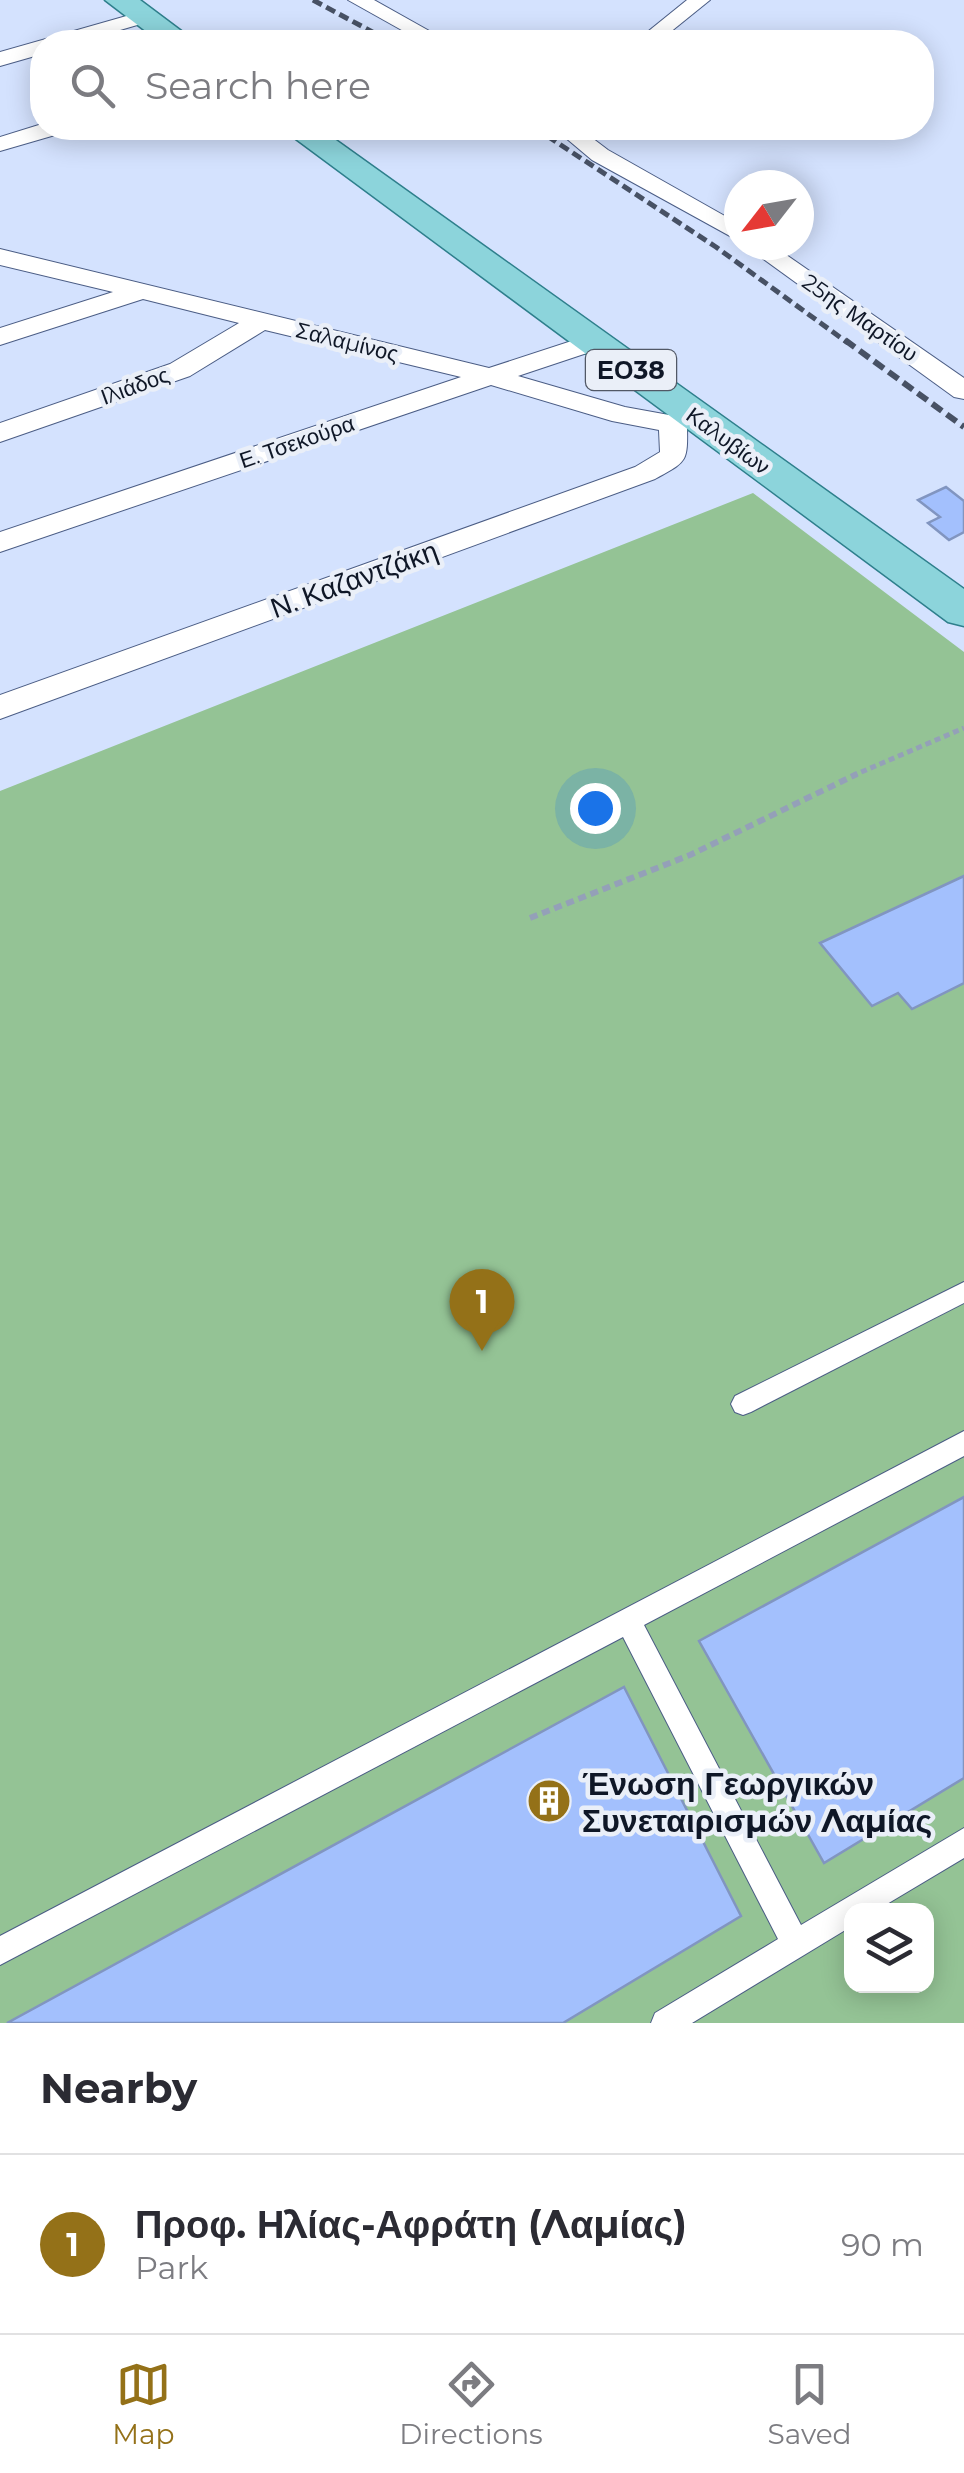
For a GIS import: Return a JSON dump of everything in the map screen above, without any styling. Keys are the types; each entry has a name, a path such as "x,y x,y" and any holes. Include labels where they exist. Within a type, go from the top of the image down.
{"main road":[{"path":"132,8 163,30"},
{"name":"Καλυβίων","path":"315,140 593,342 682,419 964,612"}],"street":[{"path":"661,30 700,0"},
{"path":"375,3 419,30"},
{"path":"83,30 132,8"},
{"path":"0,60 30,51"},
{"path":"0,144 30,135"},
{"path":"580,140 600,156 724,226"},
{"name":"Σαλαμίνος","path":"0,257 492,377 622,415 682,419"},
{"name":"25ης Μαρτίου","path":"777,260 964,391"},
{"path":"0,337 146,290"},
{"name":"Ιλιάδος","path":"0,433 180,370 261,320"},
{"name":"Ε. Τσεκούρα","path":"0,542 593,342"},
{"name":"Ν. Καζαντζάκη","path":"0,707 655,469 676,452 682,419"}],"lane":[{"path":"743,1404 964,1292"},
{"path":"0,1951 964,1443"},
{"path":"627,1619 796,1944"},
{"path":"666,2023 964,1842"}],"path":[{"path":"530,918 680,860 908,750 964,728"}],"green space":[{"path":"753,493 964,652 964,2023 0,2023 0,791"}],"building":[{"path":"946,487 964,501 964,532 949,540 928,523 940,517 918,500"},
{"path":"964,876 964,983 912,1009 898,993 872,1006 820,943"},
{"name":"Ένωση Γεωργικών Συνεταιρισμών Λαμίας","path":"964,1497 964,1778 824,1863 699,1641"},
{"name":"Ένωση Γεωργικών Συνεταιρισμών Λαμίας","path":"624,1687 741,1916 563,2023 7,2023"}],"railway":[{"path":"313,0 369,30"},
{"path":"553,140 716,247 848,343"},
{"path":"845,340 964,427"}],"place":[{"name":"Προφ. Ηλίας-Αφράτη (Λαμίας)","path":"482,1351"},
{"name":"Ένωση Γεωργικών Συνεταιρισμών Λαμίας","path":"549,1801"}]}
